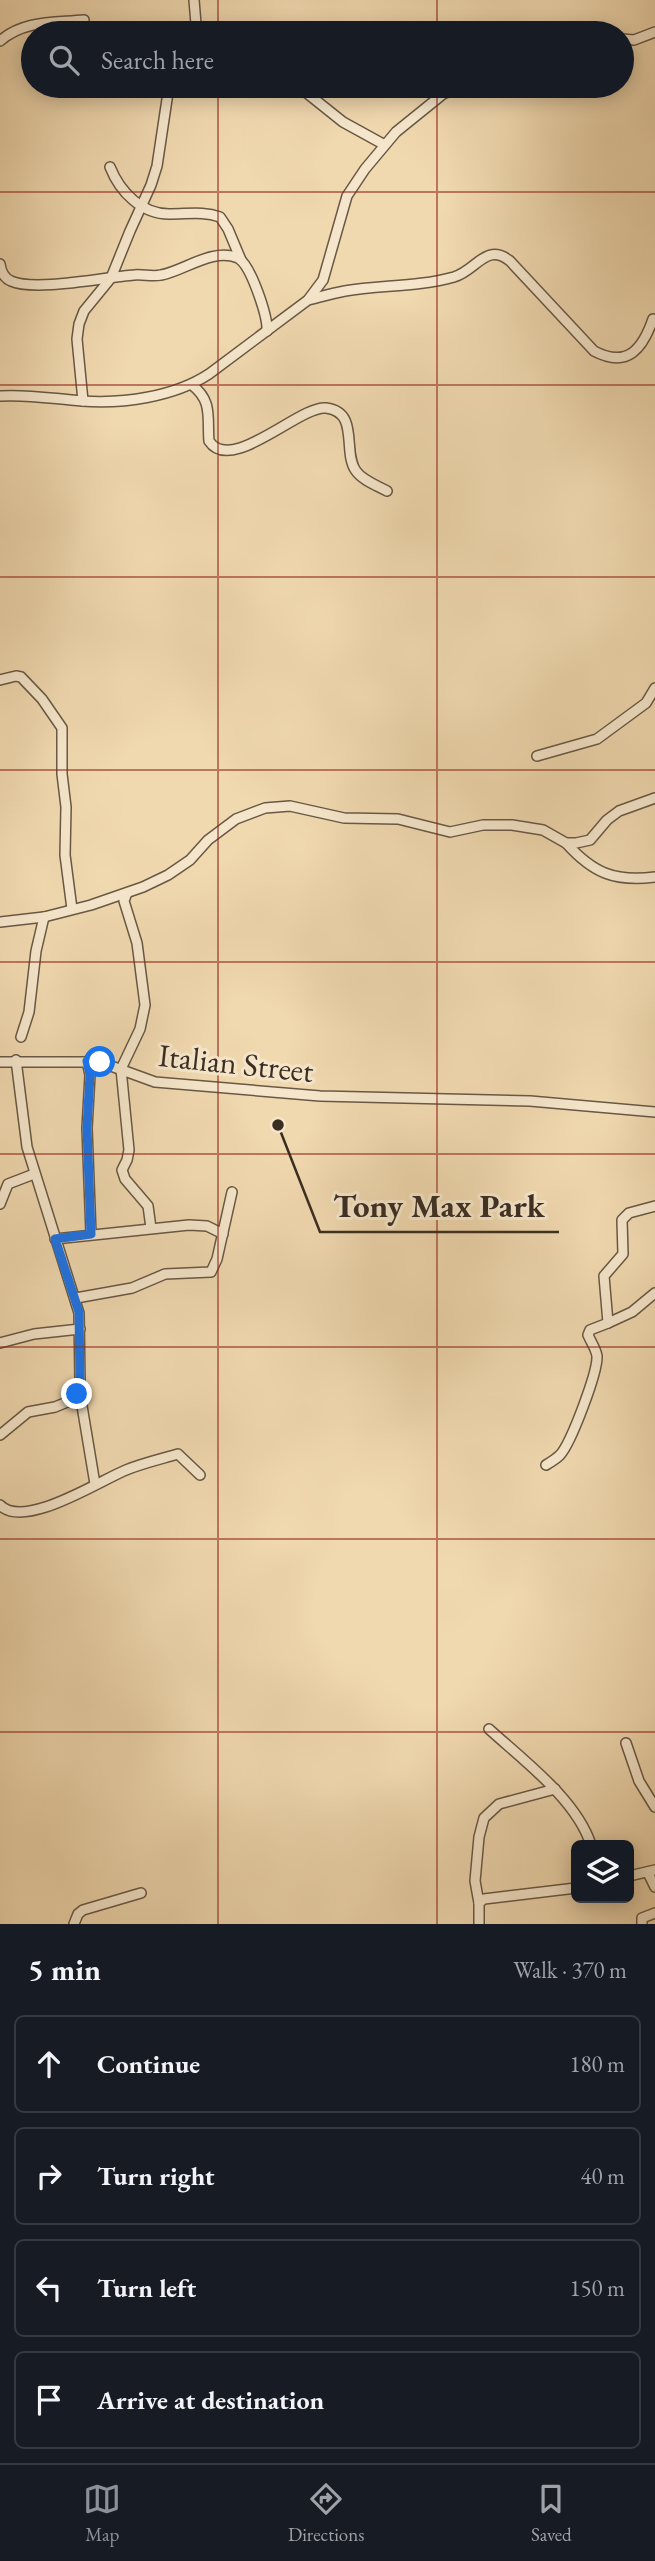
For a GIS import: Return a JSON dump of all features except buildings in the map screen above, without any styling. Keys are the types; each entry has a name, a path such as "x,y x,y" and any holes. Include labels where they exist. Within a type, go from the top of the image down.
{"street":[{"path":"194,0 196,21"},
{"path":"67,21 84,20"},
{"path":"0,41 21,29"},
{"path":"634,40 655,32"},
{"path":"83,401 77,339 79,324 84,311 111,278 143,207 157,166 167,98"},
{"path":"313,98 343,122 383,144"},
{"path":"0,396 31,395 83,401 121,400 174,391 192,385 308,300 323,280 347,196 383,144 438,98"},
{"path":"110,167 119,187 143,207 164,214 205,213 220,216 247,268 267,317 267,331"},
{"path":"308,300 345,291 415,285 453,277 470,270 489,254 496,254 510,261 594,351 602,355 611,357 636,351 643,344 653,319"},
{"path":"0,264 2,272 11,281 33,285 159,275 211,257 241,260"},
{"path":"192,385 202,394 209,410 209,441 214,447 242,448 311,411 326,408 333,410 341,415 348,427 352,462 357,473 387,491"},
{"path":"0,680 21,677 42,699 62,727 62,775 66,792 65,855 72,909"},
{"path":"537,755 597,739 646,703 655,688"},
{"path":"566,843 590,841 607,820 619,811 655,798"},
{"path":"0,922 44,917 127,893 168,875 190,860 208,840 236,819 265,808 290,806 344,818 397,818 450,832 483,825 512,825 543,830 566,843 590,867 607,875 635,880 655,877"},
{"path":"127,893 124,901 137,943 145,1005 140,1029 121,1069 129,1150 122,1174 148,1206 151,1228"},
{"path":"20,1037 29,1012 36,951 44,917"},
{"path":"16,1060 27,1147 76,1298 80,1329 79,1388 95,1484"},
{"path":"87,1061 90,1075 87,1128 91,1234"},
{"name":"Italian Street","path":"0,1062 100,1062 155,1082 320,1096 530,1101 655,1112"},
{"path":"0,1204 8,1184 34,1174"},
{"path":"76,1298 132,1288 165,1274 211,1272 215,1267 232,1192"},
{"path":"608,1323 604,1276 623,1254 622,1220 629,1213 655,1206"},
{"path":"55,1239 151,1228 207,1226 223,1234"},
{"path":"546,1465 559,1456 581,1414 597,1356 589,1332 632,1312 655,1293"},
{"path":"0,1343 34,1334 80,1329"},
{"path":"0,1435 28,1412 66,1404 77,1394 79,1388"},
{"path":"0,1505 12,1512 34,1510 134,1467 178,1454 200,1475"},
{"path":"489,1729 555,1789 582,1826 589,1840"},
{"path":"626,1743 639,1781 655,1807"},
{"path":"480,1924 475,1881 479,1837 484,1818 499,1804 555,1789"},
{"path":"634,1875 652,1871 655,1887"},
{"path":"479,1903 484,1899 509,1894 550,1893 571,1889"},
{"path":"74,1924 83,1910 141,1893"},
{"path":"629,1924 642,1921 655,1913"}],"place":[{"name":"Tony Max Park","path":"278,1125"}],"route":[{"path":"77,1394 80,1382 79,1312 55,1239 91,1234 87,1128 90,1075 87,1061 100,1062"}]}
